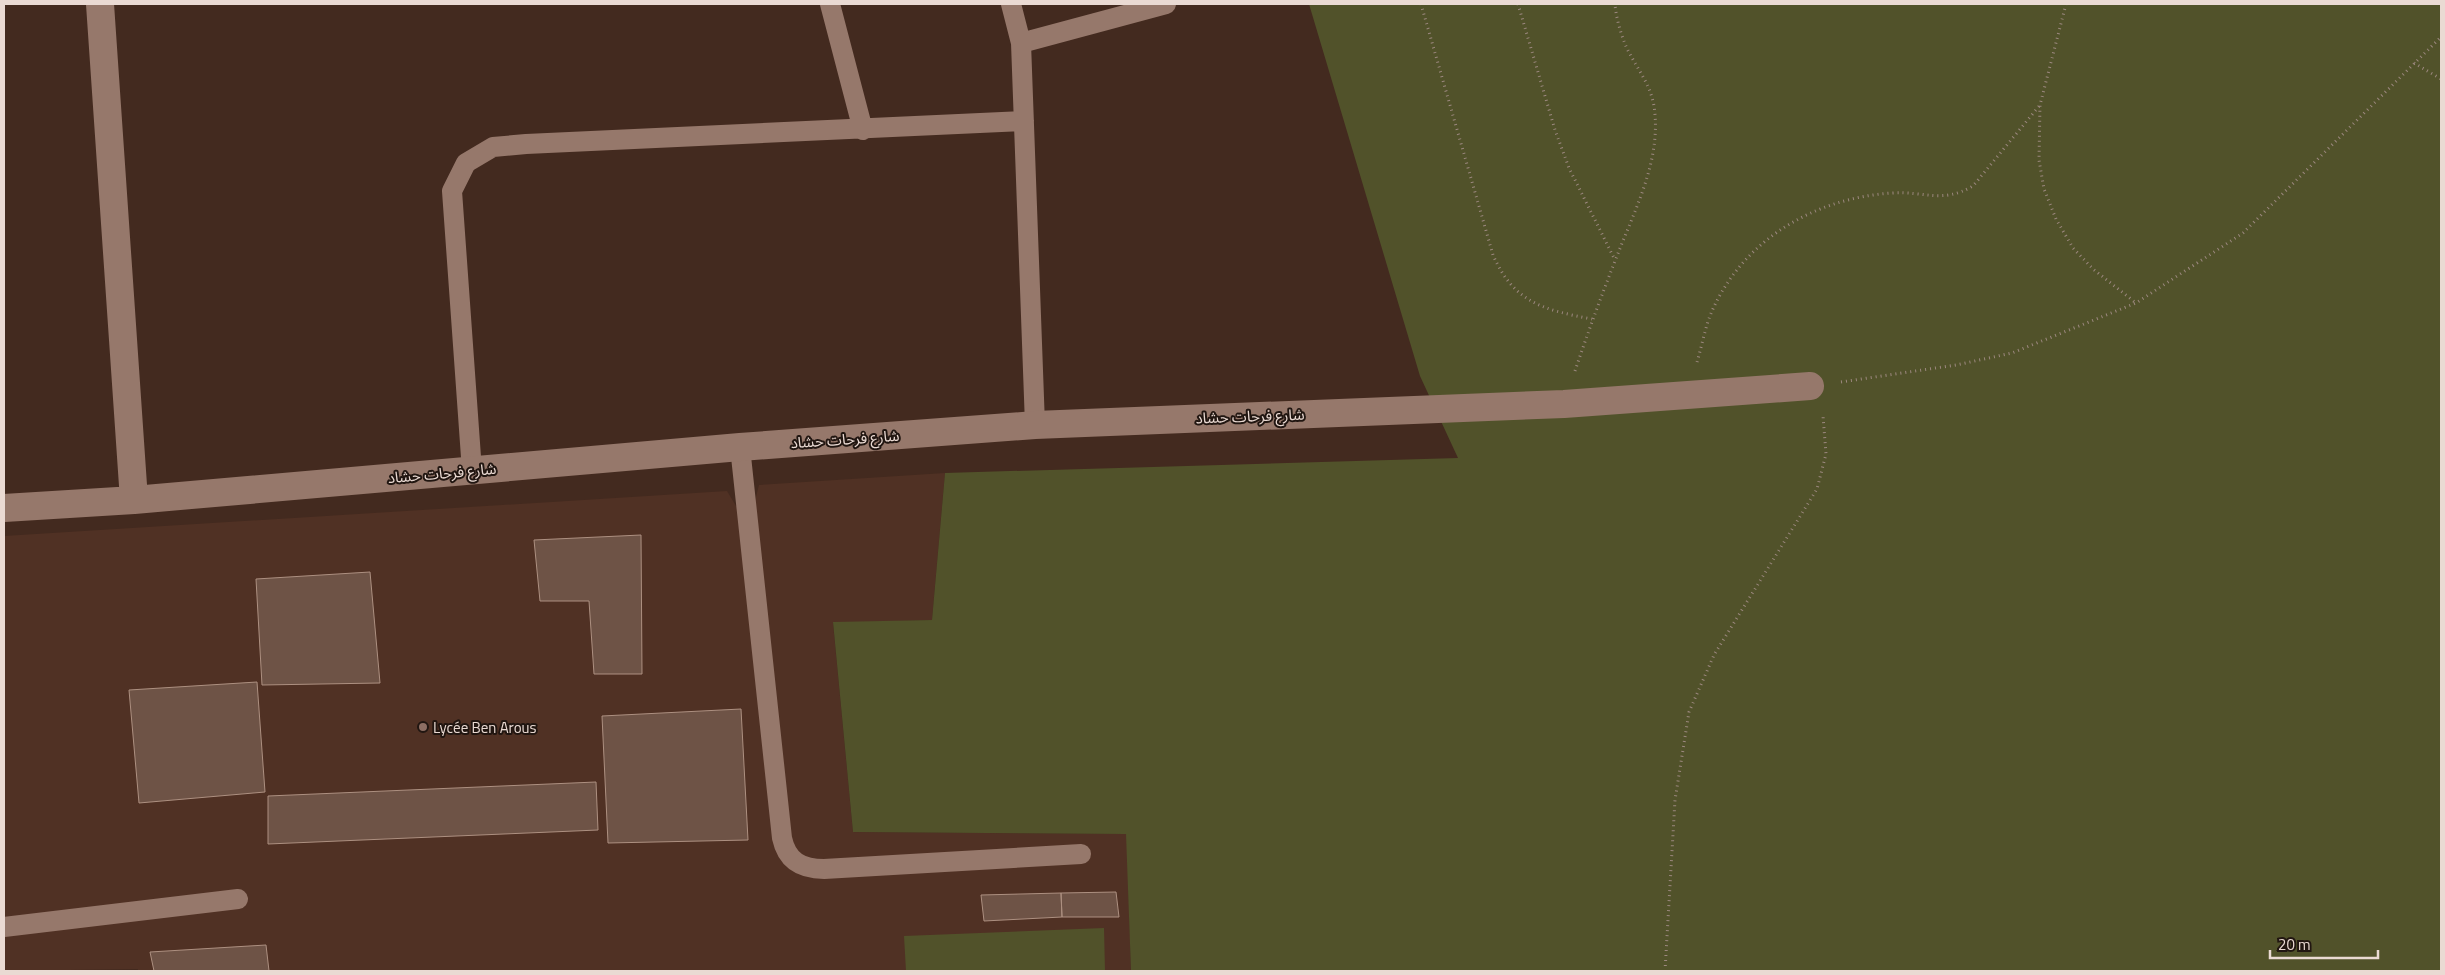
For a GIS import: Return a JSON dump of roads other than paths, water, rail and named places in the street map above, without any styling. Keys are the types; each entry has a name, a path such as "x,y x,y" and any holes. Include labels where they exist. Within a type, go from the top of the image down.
{"street":[{"path":"100,4 134,500"},
{"name":"شارع فرحات حشاد","path":"4,508 134,500 740,447 1035,425 1564,404 1810,386"}],"lane":[{"path":"830,4 863,130"},
{"path":"1011,4 1021,43 1035,425"},
{"path":"1021,43 1166,4"},
{"path":"472,471 452,192 466,163 494,147 510,145 1024,121"},
{"path":"740,447 782,838 784,849 791,858 800,865 812,869 824,869 1081,854"},
{"path":"4,927 238,900"}],"place":[{"name":"Lycée Ben Arous","path":"423,727"}]}
